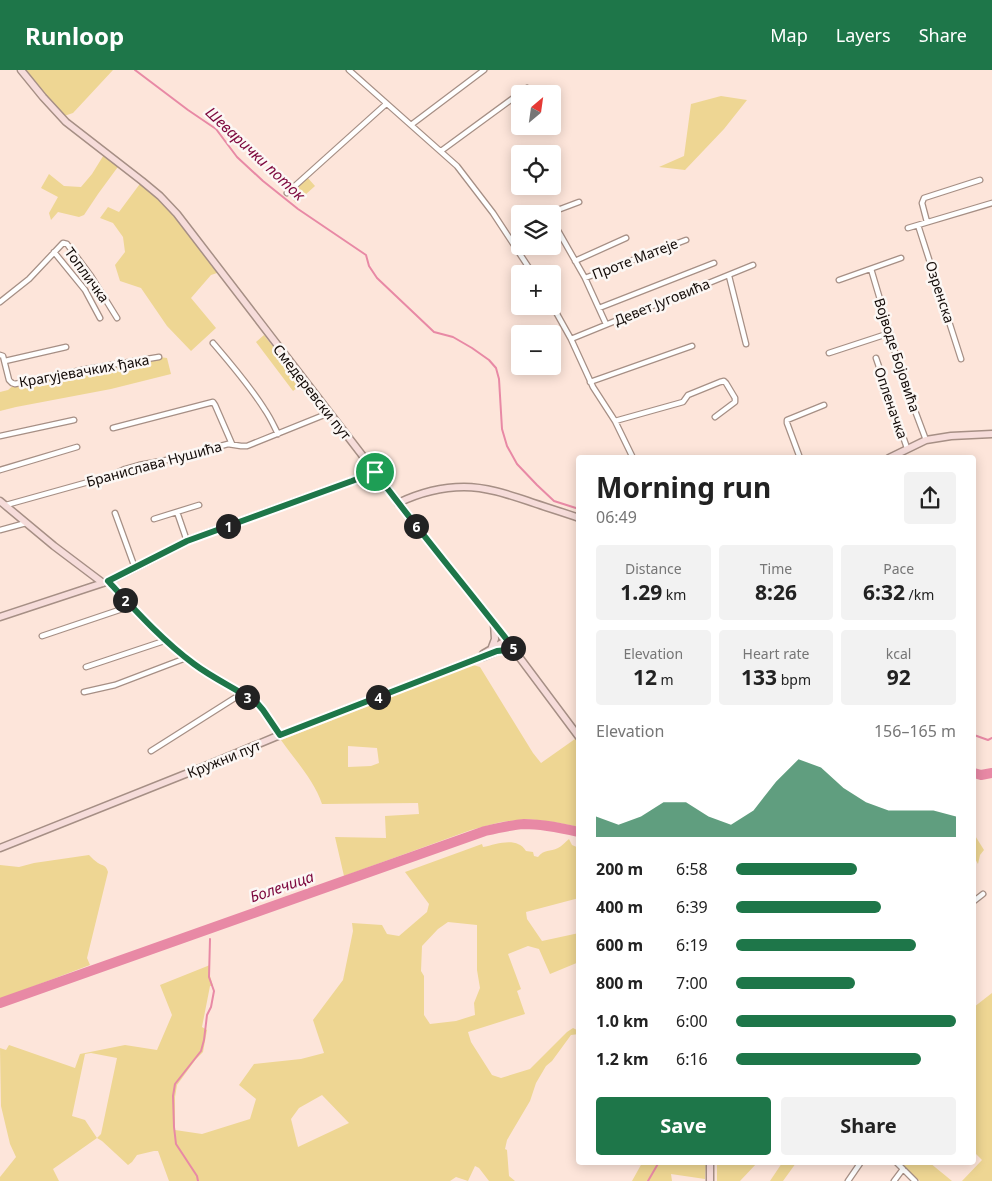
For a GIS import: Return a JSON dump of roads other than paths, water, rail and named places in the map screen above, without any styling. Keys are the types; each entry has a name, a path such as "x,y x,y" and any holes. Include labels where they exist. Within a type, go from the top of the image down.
{"main road":[{"name":"Смедеревски пут","path":"20,70 66,122 142,181 172,209 398,503 518,654 576,733"},
{"path":"894,455 926,440 951,436 992,434"},
{"path":"0,617 106,582 187,541 375,472"},
{"path":"398,503 416,495 432,491 452,487 478,487 576,517"},
{"path":"3,503 73,561 106,582"},
{"path":"493,622 494,650 507,650 518,654"},
{"name":"Кружни пут","path":"0,848 280,735 485,657 508,642"},
{"path":"710,1165 710,1181"}],"street":[{"path":"411,125 484,70"},
{"path":"352,71 456,166 493,213 527,265"},
{"path":"441,151 511,100"},
{"path":"287,193 386,104"},
{"path":"927,222 922,203 924,198 980,180"},
{"path":"561,209 579,202"},
{"path":"908,228 992,203"},
{"name":"Озренска","path":"918,225 961,359"},
{"path":"561,236 585,278 606,324"},
{"path":"575,261 626,238"},
{"name":"Проте Матеје","path":"585,278 686,240"},
{"name":"Топличка","path":"0,302 29,279 62,244 67,244 91,276 116,318"},
{"name":"Топличка","path":"54,252 85,290 100,318"},
{"path":"839,280 900,258"},
{"path":"599,308 714,263"},
{"name":"Девет Југовића","path":"571,339 753,265"},
{"name":"Војводе Бојовића","path":"871,269 899,368 926,440"},
{"path":"729,276 746,344"},
{"path":"558,315 571,339 590,382 615,421 632,455"},
{"path":"829,353 890,333"},
{"path":"212,343 235,368 260,403 278,434"},
{"path":"590,382 692,346"},
{"path":"5,362 66,347"},
{"name":"Крагујевачких ђака","path":"0,355 3,356 9,380 15,384 159,357"},
{"name":"Опленачка","path":"876,358 907,448"},
{"path":"615,421 683,402 688,395 724,382 735,398 735,402 715,417"},
{"path":"113,428 213,402 232,444"},
{"path":"799,455 787,420 824,405"},
{"name":"Бранислава Нушића","path":"3,503 110,476 139,465 172,459 225,445 247,446 329,414"},
{"path":"0,436 74,420"},
{"path":"0,470 76,447"},
{"path":"154,520 199,505"},
{"path":"177,512 187,541"},
{"path":"115,513 135,568"},
{"path":"0,530 26,523"},
{"path":"106,582 164,641 207,673 257,703 280,735"},
{"path":"42,636 131,606"},
{"path":"86,667 164,641"},
{"path":"84,692 120,683 186,658"},
{"path":"151,751 241,694"},
{"path":"976,899 983,894"},
{"path":"848,1181 859,1165"},
{"path":"899,1165 915,1181"},
{"path":"894,1181 903,1169"}],"waterway":[{"name":"Шеварички поток","path":"135,70 216,129 237,157 263,181 298,209 366,255 369,266 377,278 434,332 453,337 489,360 496,368 499,379 502,429 507,446 517,464 554,501 576,508"},
{"name":"Болечица","path":"976,736 988,740 992,738"},
{"name":"Болечица","path":"976,774 981,775 992,773"},
{"name":"Болечица","path":"0,1003 485,831 524,824 545,825 576,831"},
{"path":"198,1181 197,1176 176,1144 173,1096 175,1084 201,1051 204,1040 207,1015 211,1007 214,991 209,977 210,939"},
{"path":"648,1181 657,1165"}]}
